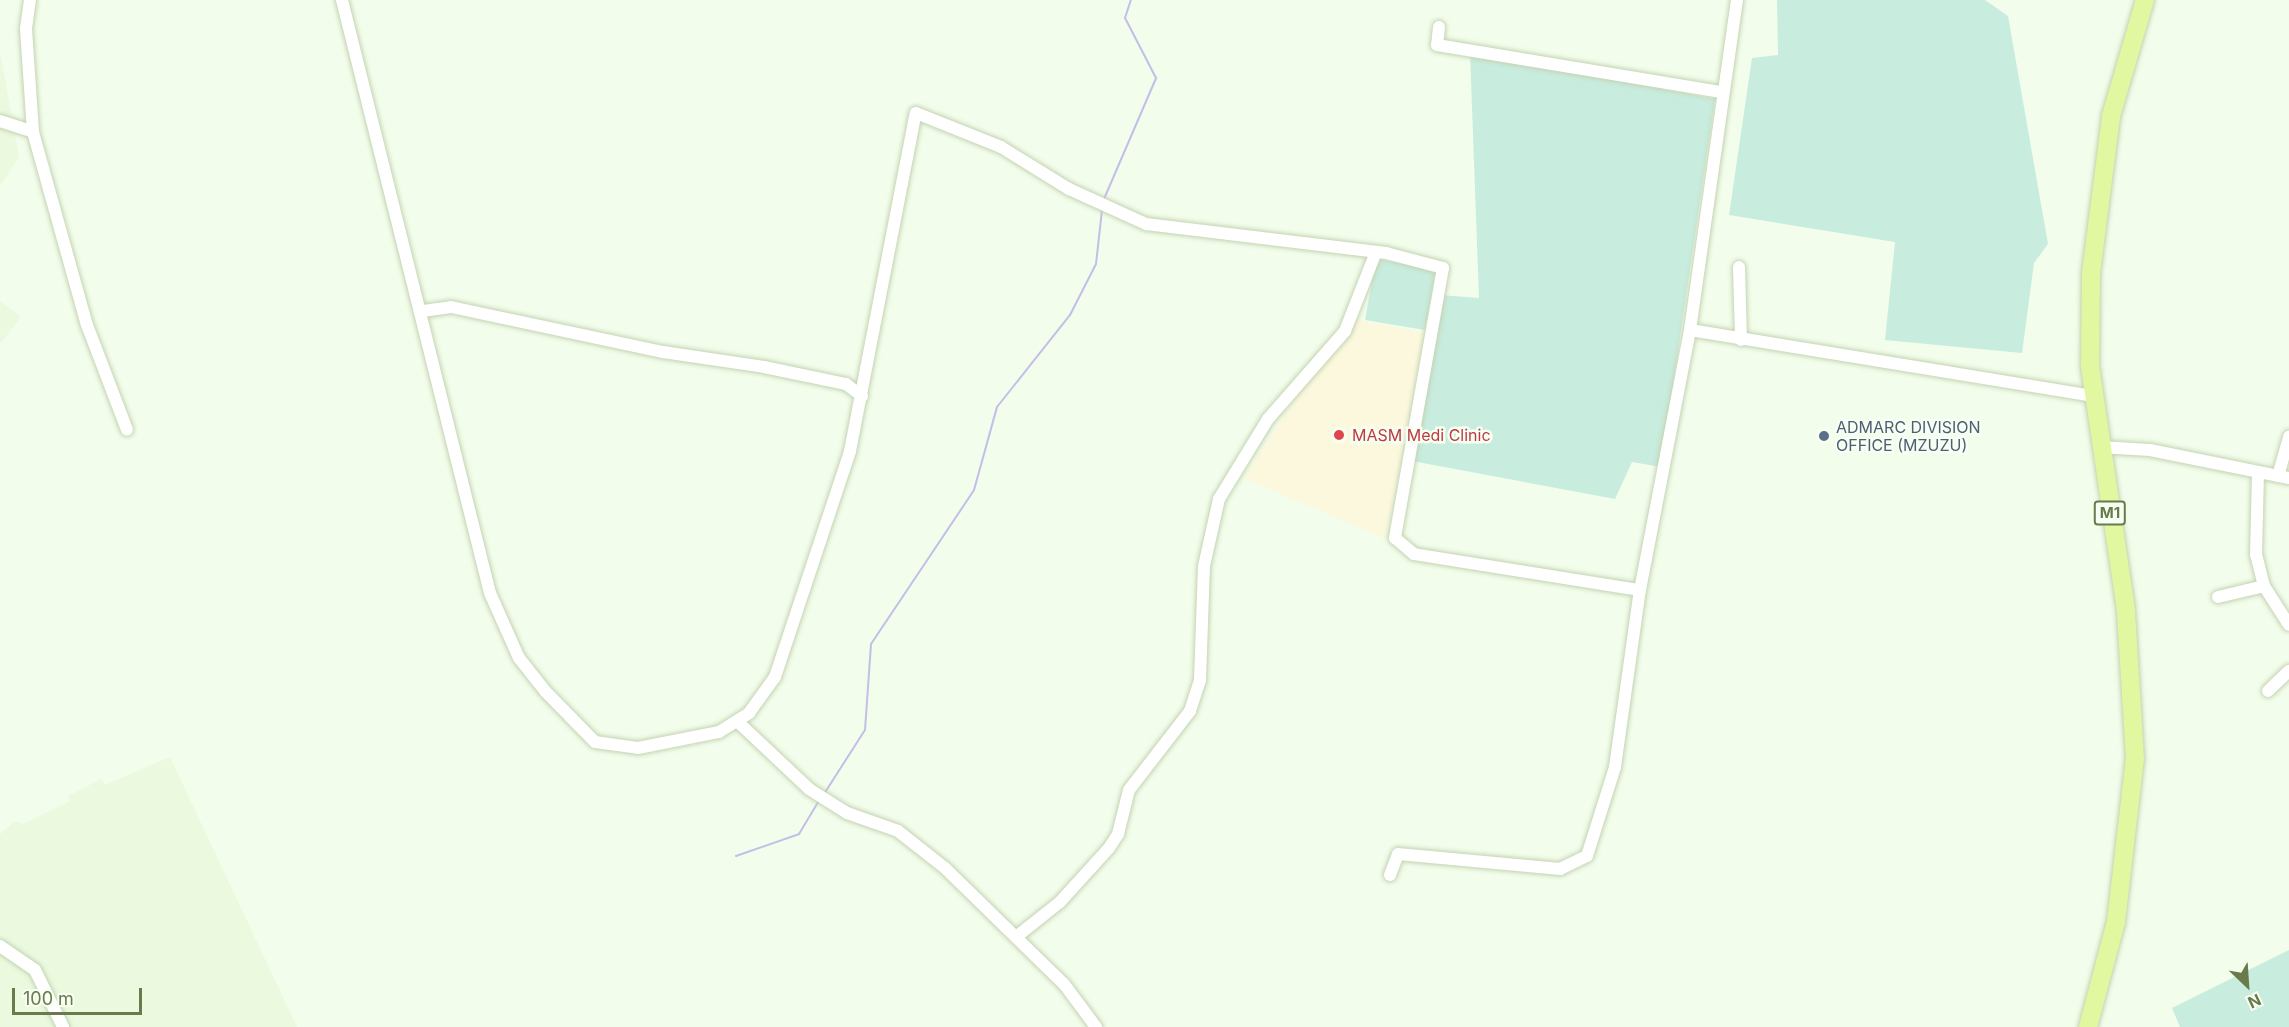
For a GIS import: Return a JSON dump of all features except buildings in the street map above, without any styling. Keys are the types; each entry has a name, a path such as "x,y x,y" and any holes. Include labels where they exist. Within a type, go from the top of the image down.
{"highway":[{"name":"M1","path":"2088,1027 2116,922 2135,759 2126,610 2093,396 2090,291 2099,194 2111,116 2145,0"}],"street":[{"path":"30,0 26,29 33,132 87,325 127,430"},
{"path":"342,0 423,311 483,575 533,678 602,745 667,746 738,722 775,677 840,488 862,396 916,113 1001,147 1069,189 1146,224 1376,252 1443,268 1393,524 1398,542 1414,554 1640,590"},
{"path":"1390,876 1398,854 1560,869 1587,856 1615,767 1640,590 1690,330 1720,92 1737,0"},
{"path":"1439,27 1437,45 1720,92"},
{"path":"0,121 33,132"},
{"path":"1016,937 1047,915 1109,848 1119,834 1129,790 1190,711 1200,680 1204,566 1219,499 1268,419 1345,331 1376,252"},
{"path":"1739,267 1741,340"},
{"path":"423,311 451,307 663,352 765,367 846,384 862,396"},
{"path":"1690,330 2093,396"},
{"path":"2100,447 2150,450 2284,477 2289,437"},
{"path":"2258,472 2256,555 2264,586 2289,625"},
{"path":"2218,597 2264,586"},
{"path":"2268,691 2289,671"},
{"path":"738,722 794,778 830,803 914,842 1064,984 1096,1027"},
{"path":"0,946 41,979 63,1027"}],"shaded area":[{"path":"1777,0 1985,0 2008,16 2048,244 2034,263 2022,353 1885,340 1895,242 1729,215 1752,58 1778,55"},
{"path":"0,51 19,157 0,186"},
{"path":"1470,52 1715,99 1661,467 1632,462 1615,499 1412,461 1440,295 1479,298"},
{"path":"1376,259 1436,270 1425,330 1365,320"},
{"path":"0,301 21,317 0,344"},
{"name":"MASM Medi Clinic","path":"1357,320 1425,333 1386,539 1244,478 1299,393"},
{"path":"170,757 297,1027 0,1027 0,834 15,821 23,824 70,801 68,796 101,779 105,785"},
{"path":"2289,950 2289,1027 2180,1027 2172,1008"}],"waterway":[{"path":"1104,199 1156,78 1125,18 1131,0"},
{"path":"824,794 865,730 871,644 974,490 997,407 1070,315 1096,264 1102,210"},
{"path":"736,856 799,834 819,801"}],"place":[{"name":"MASM Medi Clinic","path":"1339,435"},
{"name":"ADMARC DIVISION OFFICE (MZUZU)","path":"1824,436"}]}
